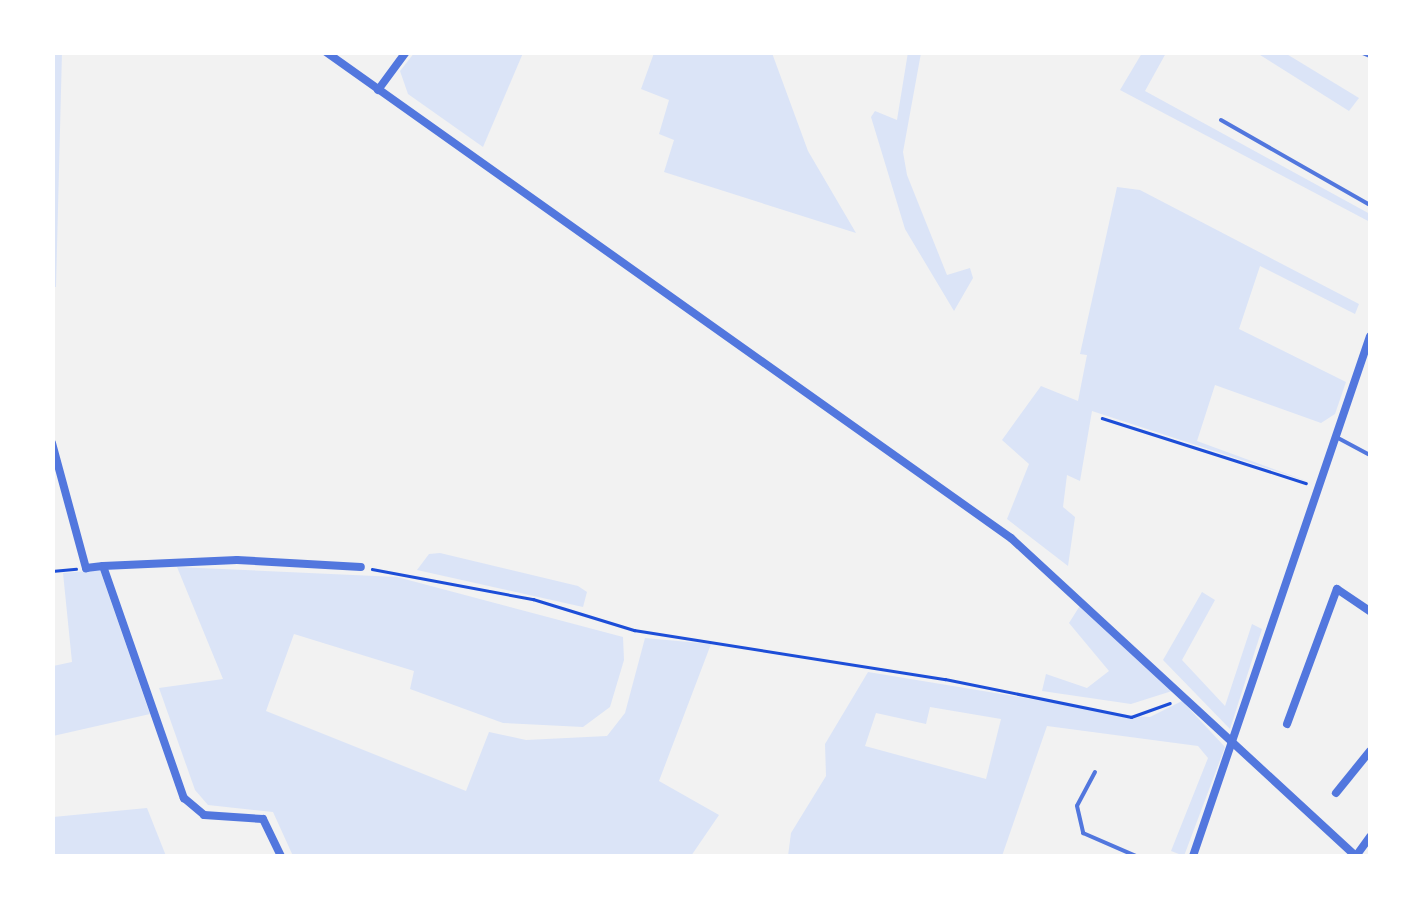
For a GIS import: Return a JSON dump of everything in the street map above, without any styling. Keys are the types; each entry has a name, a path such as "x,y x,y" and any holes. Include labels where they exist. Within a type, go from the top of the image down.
{"street":[{"path":"326,52 1011,538 1180,692 1234,748 1356,856 1370,837"},
{"path":"378,90 406,52"},
{"path":"1193,856 1234,748 1333,435 1370,336"},
{"path":"52,442 86,568 237,560 360,566"},
{"path":"103,566 184,798 204,815 263,819 281,856"},
{"path":"1287,724 1337,590 1370,611"},
{"path":"1336,793 1370,751"}],"lane":[{"path":"1360,52 1370,56"},
{"path":"1221,120 1370,205"},
{"path":"1333,435 1370,456"},
{"path":"1095,772 1077,806 1083,834 1136,856"}],"path":[{"path":"1102,418 1317,486"},
{"path":"360,566 534,599 634,630 945,679 1132,717 1165,708 1180,692"},
{"path":"52,571 86,568"}],"shaded area":[{"path":"62,52 56,287 53,287 52,53"},
{"path":"415,52 523,53 483,147 408,94 400,71"},
{"path":"908,52 921,53 903,152 907,175 947,275 970,268 973,278 954,311 905,229 871,117 875,111 897,120"},
{"path":"654,53 772,53 808,151 856,233 664,172 674,140 659,134 669,100 641,89"},
{"path":"1142,53 1166,53 1145,91 1370,214 1370,222 1120,90"},
{"path":"1257,53 1285,53 1359,98 1349,111"},
{"path":"1117,187 1140,190 1359,304 1355,314 1260,266 1239,329 1346,382 1335,414 1321,423 1215,385 1197,441 1312,483 1092,411 1080,481 1067,475 1063,507 1075,517 1068,566 1007,519 1029,464 1002,440 1041,386 1078,401 1087,355 1080,354"},
{"path":"440,553 578,586 587,592 583,607 417,570 429,554"},
{"path":"177,567 397,577 623,637 624,660 610,707 583,727 503,723 410,689 414,671 294,634 266,711 466,791 489,732 526,740 607,736 625,713 645,638 711,644 659,781 719,815 691,856 293,856 273,812 208,805 195,790 159,688 223,679"},
{"path":"100,570 150,714 53,736 53,666 72,662 63,573"},
{"path":"1202,592 1215,600 1182,660 1225,706 1252,624 1262,629 1230,729 1163,660"},
{"path":"1081,604 1172,691 1131,704 1042,691 1046,674 1087,688 1109,671 1069,623"},
{"path":"868,672 1134,716 1150,717 1182,701 1225,747 1184,856 1171,851 1208,758 1198,746 1047,726 1002,856 788,856 791,833 826,776 825,744","holes":["930,707 1001,719 986,779 865,746 876,713 926,724"]},
{"path":"147,808 166,856 53,856 53,817"}]}
